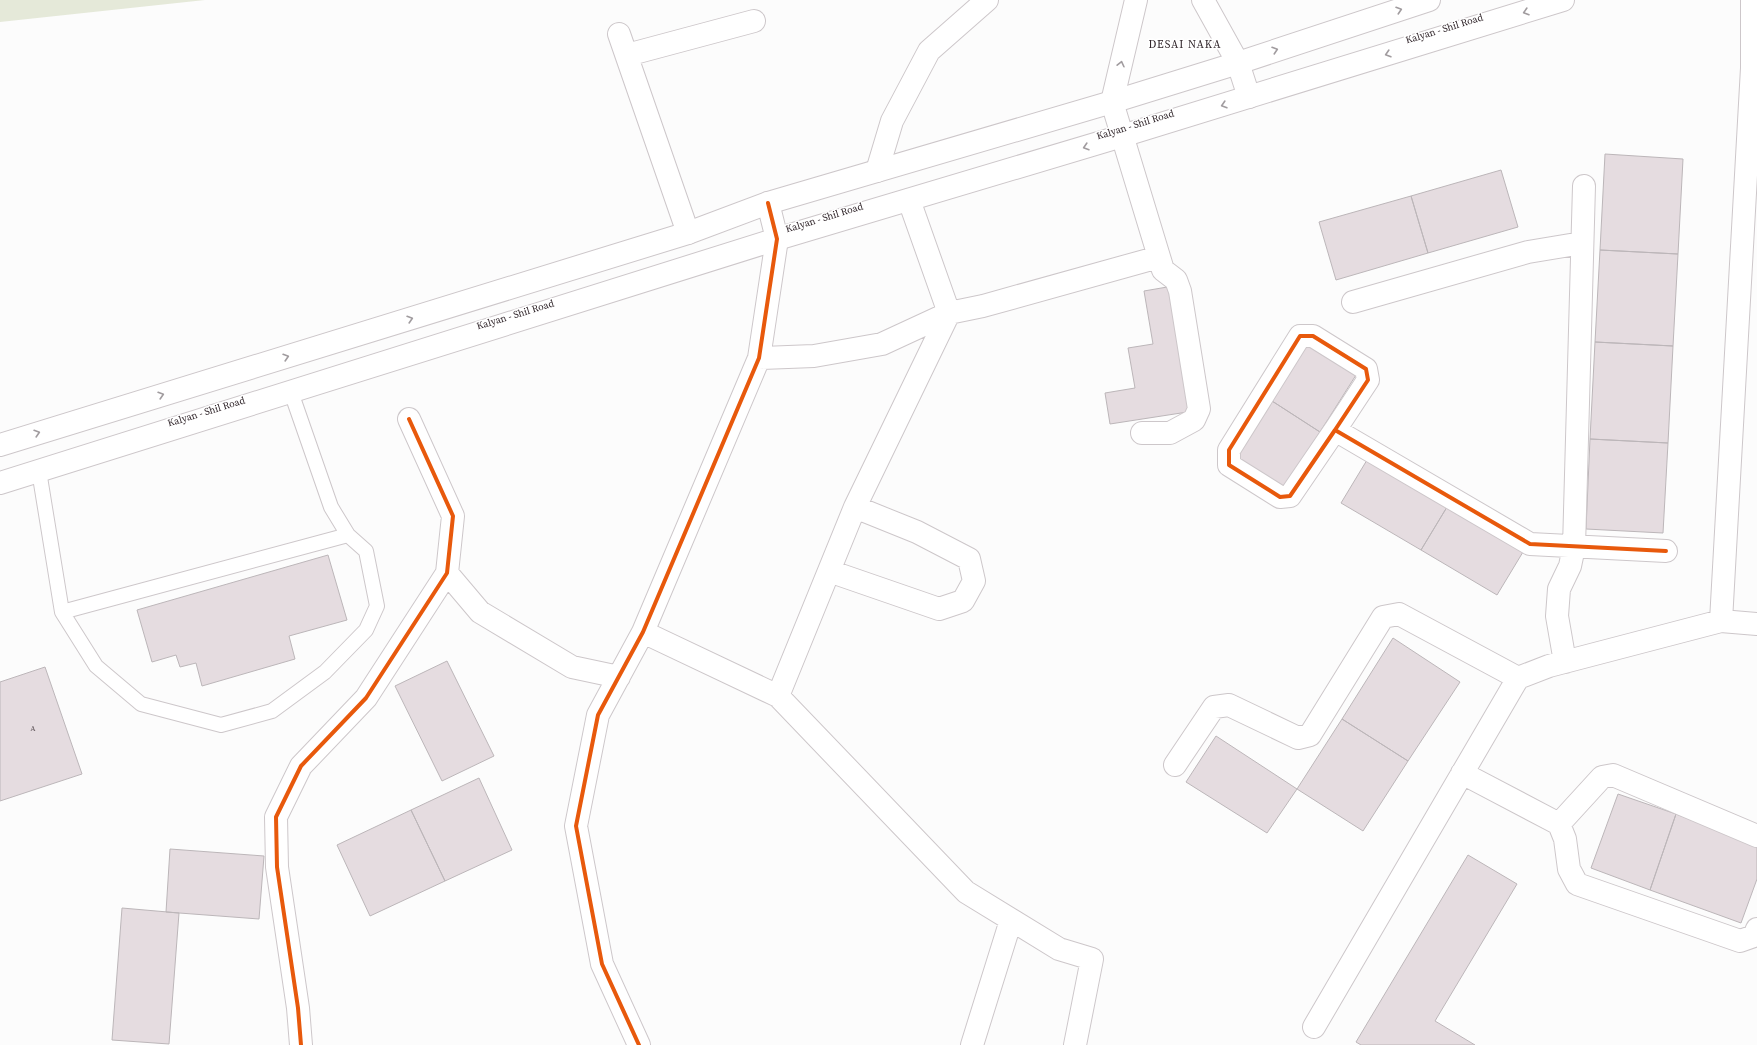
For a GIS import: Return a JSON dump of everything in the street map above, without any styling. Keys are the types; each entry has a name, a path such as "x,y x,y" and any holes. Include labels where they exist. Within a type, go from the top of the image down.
{"street":[{"path":"877,171 892,121 929,51 987,0"},
{"path":"1136,0 1112,102 1163,270 1176,280 1180,291 1199,409 1194,420 1170,433 1142,433"},
{"path":"1203,0 1238,62 1249,97"},
{"path":"0,445 688,233 768,203 1112,102 1429,0"},
{"name":"Kalyan - Shil Road","path":"0,483 777,239 1122,136 1563,0"},
{"path":"1721,621 1750,224 1752,0"},
{"path":"627,55 754,21"},
{"path":"619,34 688,233"},
{"path":"1565,662 1557,616 1559,589 1570,566 1574,547 1584,186"},
{"path":"778,696 855,507 948,313 909,200"},
{"path":"639,1045 602,964 576,826 598,715 643,632 759,358 777,239 768,203"},
{"path":"1353,302 1528,252 1582,243"},
{"path":"759,358 814,356 882,344 948,313 983,306 1159,257"},
{"path":"1300,336 1313,336 1366,369 1368,380 1335,430 1290,496 1280,497 1229,465 1229,450 1300,336"},
{"path":"301,1045 298,1008 277,867 276,817 301,766 366,698 447,573 453,516 408,419"},
{"path":"1335,430 1530,544 1666,551"},
{"path":"829,571 939,609 963,601 974,581 969,559 917,532 855,507"},
{"path":"447,573 480,612 572,666 619,676"},
{"path":"1175,765 1214,707 1229,705 1298,738 1310,735 1383,618 1399,614 1518,678"},
{"path":"1314,1027 1518,678 1565,662 1721,621 1757,624"},
{"path":"643,632 778,696 966,892 1059,949 1092,959 1075,1045"},
{"path":"1462,773 1559,824 1565,839 1569,869 1577,884 1740,941 1754,936 1757,929"},
{"path":"1559,824 1602,777 1613,775 1757,836"},
{"path":"972,1045 1011,920"}],"lane":[{"path":"39,470 62,612 96,666 141,704 220,725 272,711 324,672 366,630 377,606 366,551 348,535 331,507 291,392"},
{"path":"62,612 348,535"}],"green space":[{"path":"0,0 205,0 0,22"}],"building":[{"path":"1605,154 1683,159 1678,254 1600,250"},
{"path":"1501,170 1518,227 1428,253 1411,196"},
{"path":"1411,196 1428,253 1336,280 1319,222"},
{"path":"1600,250 1678,254 1673,346 1595,342"},
{"path":"1173,286 1194,411 1110,424 1105,393 1135,388 1128,348 1153,344 1144,291"},
{"path":"1595,342 1673,346 1668,443 1590,439"},
{"path":"1308,344 1356,375 1320,432 1272,401"},
{"path":"1272,401 1320,432 1282,490 1234,459"},
{"path":"1590,439 1668,443 1663,533 1586,529"},
{"path":"1367,460 1447,507 1421,550 1341,503"},
{"path":"1447,507 1523,552 1497,595 1421,550"},
{"path":"328,555 347,620 289,636 295,659 202,686 196,663 180,667 176,655 152,662 137,610"},
{"path":"1393,638 1460,682 1408,761 1342,719"},
{"path":"447,661 494,756 442,781 395,686"},
{"path":"45,667 82,774 0,801 0,682"},
{"path":"1342,719 1408,761 1363,831 1297,789"},
{"path":"1216,736 1297,789 1267,833 1186,782"},
{"path":"479,778 512,850 445,881 411,810"},
{"path":"1618,794 1676,814 1650,890 1591,868"},
{"path":"411,810 445,881 370,916 337,845"},
{"path":"1676,814 1757,845 1757,879 1741,923 1650,890"},
{"path":"170,849 264,856 259,919 166,912"},
{"path":"1468,855 1517,884 1435,1021 1475,1045 1361,1045 1356,1042"},
{"path":"122,908 179,913 169,1044 112,1040"}],"cycle path":[{"path":"639,1045 602,964 576,826 598,715 643,632 759,358 777,239 768,203"},
{"path":"1335,430 1290,496 1280,497 1229,465 1229,450 1300,336 1313,336 1366,369 1368,380 1335,430 1530,544 1666,551"},
{"path":"301,1045 298,1008 277,867 276,817 301,766 366,698 447,573 453,516 409,419"}],"district":[{"name":"DESAI NAKA","path":"1185,44"}]}
